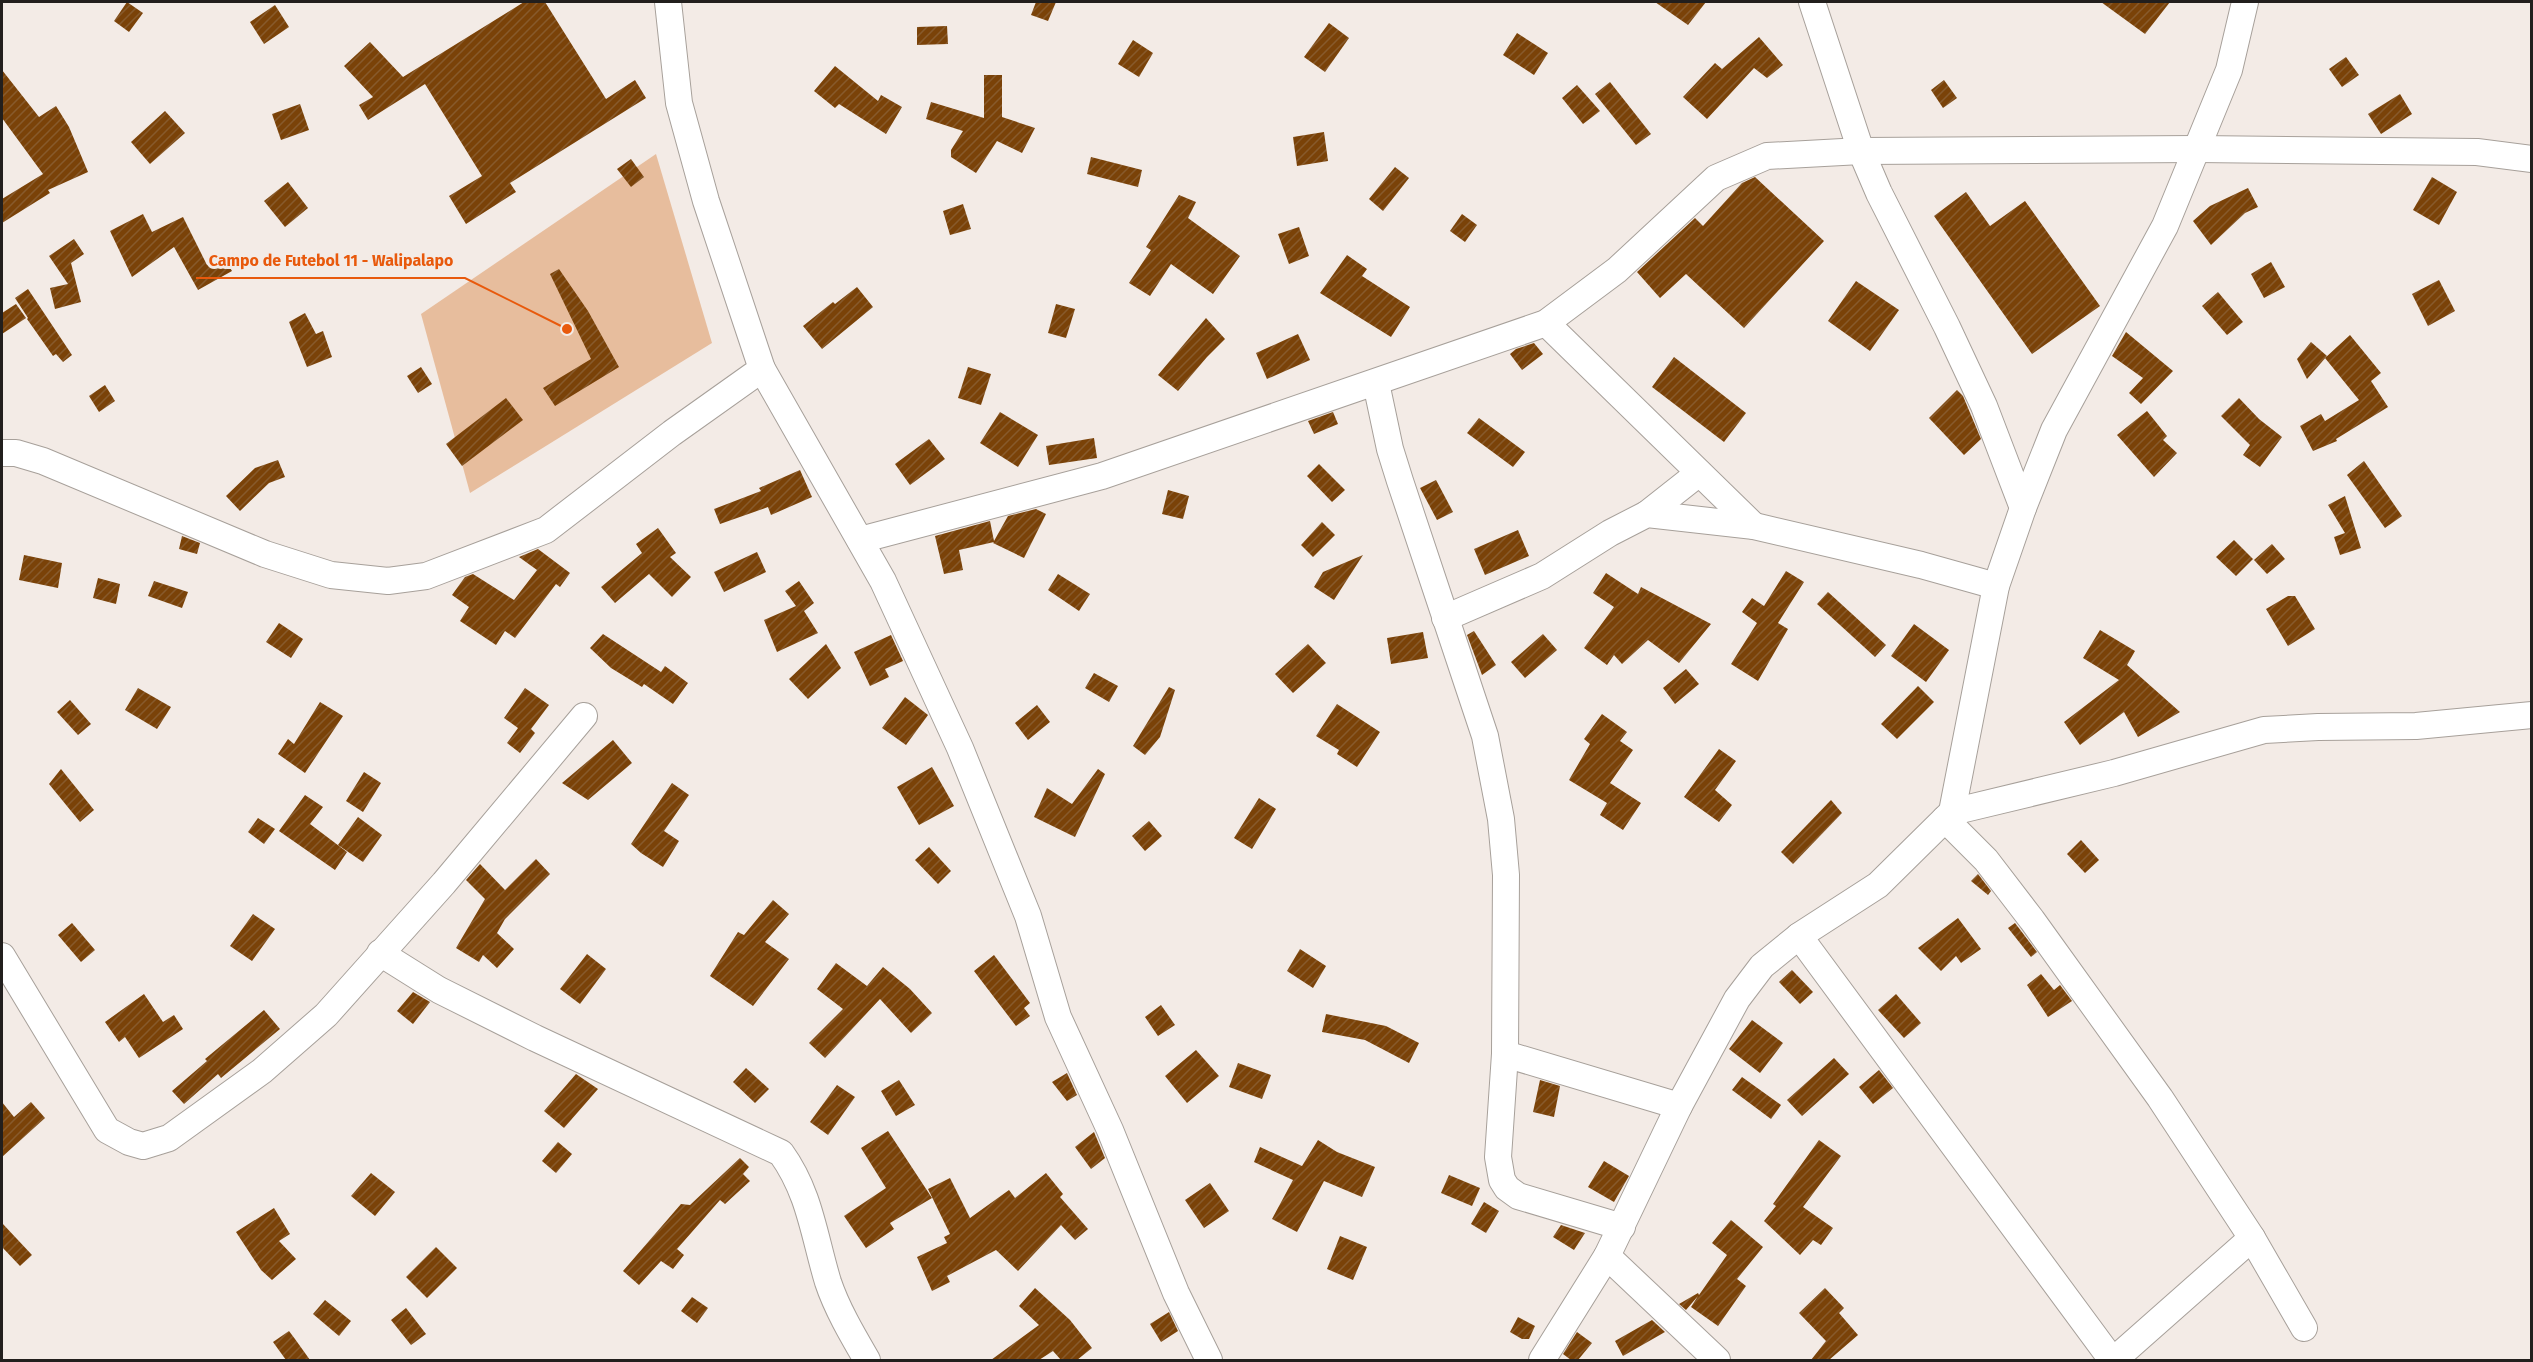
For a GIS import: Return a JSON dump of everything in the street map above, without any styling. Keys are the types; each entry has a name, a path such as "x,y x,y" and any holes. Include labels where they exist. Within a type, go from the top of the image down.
{"street":[{"path":"668,2 679,103 706,201 762,369 883,581 960,748 1028,916 1058,1017 1110,1130 1176,1293 1209,1360"},
{"path":"1812,2 1861,151 1879,193 1984,406 2023,508"},
{"path":"1948,815 1996,586 2023,508 2054,430 2165,226 2229,70 2245,2"},
{"path":"860,540 1102,476 1546,324 1617,270 1716,178 1767,156 1861,151 2197,149 2477,152 2532,159"},
{"path":"1546,324 1754,526"},
{"path":"2,453 16,453 43,461 265,554 331,574 388,581 426,576 546,530 672,433 762,369"},
{"path":"1376,383 1390,449 1485,736 1501,819 1506,875 1505,1054 1498,1157 1502,1180 1507,1188 1518,1196 1622,1227"},
{"path":"1445,618 1542,576 1610,533 1647,514 1699,473"},
{"path":"1647,514 1754,526 1921,565 1996,586"},
{"path":"1542,1360 1607,1256 1679,1106 1737,999 1762,966 1799,936 1878,885 1948,815 2114,773 2264,730 2416,726 2532,715"},
{"path":"2,956 107,1130 129,1142 143,1146 169,1138 262,1071 326,1015 451,874 584,716"},
{"path":"1948,815 2032,920 2160,1098 2253,1238 2304,1328"},
{"path":"1799,936 2113,1360 2253,1238"},
{"path":"380,953 439,990 535,1038 781,1153 795,1172 810,1211 829,1284 867,1360"},
{"path":"1505,1054 1679,1106"},
{"path":"1607,1256 1717,1360"}],"shaded area":[{"path":"656,154 712,343 470,493 421,314"}],"building":[{"path":"127,2 143,13 129,32 114,21"},
{"path":"524,2 545,2 606,99 635,80 646,98 510,183 516,192 466,224 449,196 482,176 425,84 368,120 359,105 373,97 344,66 370,42 403,77"},
{"path":"1036,2 1056,2 1048,21 1031,15"},
{"path":"1655,2 1706,2 1688,25"},
{"path":"2101,2 2170,2 2145,34"},
{"path":"275,5 289,27 264,44 250,22"},
{"path":"1329,23 1349,38 1325,72 1304,57"},
{"path":"947,26 948,44 917,45 917,27"},
{"path":"1517,33 1548,53 1534,75 1503,55"},
{"path":"1759,37 1783,65 1767,78 1754,68 1707,119 1683,97 1715,63 1722,69"},
{"path":"1133,40 1153,53 1139,77 1118,64"},
{"path":"2346,57 2359,75 2342,87 2329,69"},
{"path":"835,66 878,101 881,95 902,107 886,134 839,104 835,108 814,91"},
{"path":"2,70 39,117 56,106 69,127 88,172 48,190 50,193 2,223 2,199 43,174 2,118"},
{"path":"984,75 1002,75 1002,117 1035,128 1022,153 997,141 976,173 951,157 951,150 963,131 926,119 931,102 984,118"},
{"path":"1944,80 1957,98 1943,108 1931,90"},
{"path":"1610,82 1651,134 1636,145 1595,94"},
{"path":"1577,85 1600,111 1583,124 1562,98"},
{"path":"2400,94 2412,114 2381,134 2368,114"},
{"path":"300,104 309,130 281,140 272,114"},
{"path":"165,111 185,133 150,164 131,142"},
{"path":"1324,132 1328,161 1297,166 1293,137"},
{"path":"1091,157 1142,170 1138,187 1087,174"},
{"path":"631,159 644,177 631,187 617,169"},
{"path":"1395,167 1409,178 1383,211 1369,199"},
{"path":"1755,177 1824,241 1744,328 1686,274 1660,298 1637,272 1695,218 1703,226 1742,183"},
{"path":"2432,177 2457,192 2439,225 2413,210"},
{"path":"288,182 308,208 285,227 264,201"},
{"path":"2248,188 2258,207 2245,213 2211,245 2193,221 2210,206"},
{"path":"1966,192 1990,226 2025,201 2100,306 2032,354 1934,216"},
{"path":"1179,195 1196,202 1188,218 1240,256 1213,294 1171,264 1150,296 1129,283 1151,250 1146,247"},
{"path":"963,204 971,229 950,235 943,211"},
{"path":"143,214 152,232 183,217 207,265 223,256 232,271 198,290 174,247 132,277 110,231"},
{"path":"1462,214 1477,225 1465,242 1450,231"},
{"path":"1299,227 1309,256 1289,264 1278,234"},
{"path":"74,239 84,254 71,263 81,302 55,309 50,288 68,284 49,256"},
{"path":"1347,255 1367,269 1362,276 1410,307 1391,337 1320,293"},
{"path":"2271,262 2285,287 2264,298 2251,274"},
{"path":"559,269 588,311 619,367 555,406 543,388 591,359 550,274"},
{"path":"2439,280 2455,311 2428,326 2412,294"},
{"path":"1856,281 1899,310 1870,351 1828,321"},
{"path":"857,287 873,307 822,349 803,326 833,302 835,304"},
{"path":"28,289 72,355 63,362 56,354 53,356 15,298"},
{"path":"2218,292 2243,322 2227,335 2202,306"},
{"path":"16,304 26,318 2,334 2,313"},
{"path":"1056,304 1075,309 1066,338 1048,333"},
{"path":"305,313 316,334 323,331 332,357 307,367 289,322"},
{"path":"1206,318 1225,339 1178,391 1158,375"},
{"path":"2126,332 2173,371 2141,404 2129,393 2143,378 2112,356"},
{"path":"1298,334 1310,360 1267,379 1256,353"},
{"path":"2350,335 2381,373 2371,381 2388,407 2336,439 2337,441 2313,451 2300,426 2321,414 2325,421 2359,400 2325,358"},
{"path":"2311,342 2327,356 2307,379 2297,359"},
{"path":"1534,343 1543,354 1522,370 1510,354 1516,349"},
{"path":"1674,357 1746,413 1724,442 1652,387"},
{"path":"421,367 432,384 418,393 407,376"},
{"path":"968,367 991,374 981,405 958,398"},
{"path":"105,385 115,401 99,412 89,396"},
{"path":"1957,390 1963,396 1981,439 1964,455 1929,418"},
{"path":"506,398 523,420 462,466 446,444"},
{"path":"2239,398 2259,419 2282,437 2260,467 2243,455 2250,445 2221,416"},
{"path":"2147,411 2167,436 2163,440 2177,453 2154,477 2117,435"},
{"path":"1000,412 1038,435 1018,467 980,443"},
{"path":"1333,412 1338,424 1314,434 1308,421"},
{"path":"1479,418 1525,452 1513,467 1467,433"},
{"path":"1094,438 1097,458 1049,465 1046,446"},
{"path":"929,439 945,459 910,485 895,464"},
{"path":"278,460 285,477 269,483 240,511 226,496 255,468"},
{"path":"2364,461 2402,516 2385,528 2347,475"},
{"path":"1319,464 1345,490 1332,502 1307,476"},
{"path":"800,470 812,497 771,515 768,507 720,524 714,509 761,491 759,488"},
{"path":"1436,480 1453,512 1437,520 1420,488"},
{"path":"1168,490 1189,496 1183,519 1162,514"},
{"path":"2345,496 2361,548 2340,555 2334,537 2345,533 2328,505"},
{"path":"1036,509 1046,514 1024,558 994,542 959,550 963,570 944,574 935,536 990,521 994,541 1008,516"},
{"path":"1322,522 1335,535 1313,557 1301,545"},
{"path":"658,528 676,553 670,557 691,577 672,597 649,574 615,603 601,587 642,553 636,544"},
{"path":"1518,530 1529,556 1485,575 1474,549"},
{"path":"182,536 200,543 197,554 179,549"},
{"path":"2234,540 2253,559 2236,576 2216,557"},
{"path":"2272,544 2285,559 2267,574 2254,560"},
{"path":"538,549 570,573 560,587 556,584 515,638 505,631 496,645 460,621 469,607 452,595 465,577 473,574 514,600 537,570 519,557"},
{"path":"757,552 766,572 724,592 714,572"},
{"path":"24,555 62,563 58,588 19,580"},
{"path":"1363,555 1334,600 1314,587 1323,572"},
{"path":"1786,571 1804,582 1778,623 1788,629 1758,681 1731,664 1757,623 1742,612 1752,598 1764,606"},
{"path":"1606,573 1638,594 1641,587 1711,624 1679,663 1648,640 1622,664 1614,655 1607,665 1584,648 1614,607 1593,593"},
{"path":"1058,574 1090,594 1079,611 1048,590"},
{"path":"98,578 120,584 116,604 93,598"},
{"path":"154,581 188,592 182,608 148,596"},
{"path":"799,581 814,603 804,611 818,633 777,652 764,620 796,606 785,591"},
{"path":"1828,592 1886,645 1875,657 1817,604"},
{"path":"2288,596 2295,596 2315,629 2288,646 2266,609"},
{"path":"279,623 303,639 291,658 266,642"},
{"path":"1914,624 1949,650 1926,682 1891,656"},
{"path":"2100,630 2135,651 2127,665 2180,712 2138,737 2124,712 2080,745 2064,722 2119,680 2083,658"},
{"path":"1474,631 1496,665 1482,675 1467,635"},
{"path":"1423,632 1428,658 1391,664 1387,638"},
{"path":"603,634 661,672 665,666 688,683 673,704 644,684 642,687 611,668 590,648"},
{"path":"1543,634 1557,650 1525,678 1511,662"},
{"path":"891,635 903,661 885,669 889,677 870,686 854,652"},
{"path":"826,644 841,668 808,699 789,679"},
{"path":"1308,644 1326,663 1293,693 1275,674"},
{"path":"1686,669 1699,684 1675,704 1663,688"},
{"path":"1094,673 1118,686 1109,702 1085,688"},
{"path":"1918,686 1934,702 1897,739 1881,724"},
{"path":"1169,687 1175,690 1160,737 1145,755 1133,746"},
{"path":"138,688 171,707 157,729 125,710"},
{"path":"525,688 549,705 531,729 535,733 520,753 507,743 518,728 504,718"},
{"path":"905,697 928,715 906,745 882,728"},
{"path":"70,700 91,724 78,735 57,712"},
{"path":"320,702 343,716 305,773 278,754 288,739 294,744"},
{"path":"1337,704 1380,732 1357,767 1337,754 1339,750 1316,736"},
{"path":"1037,705 1050,722 1028,740 1015,723"},
{"path":"1602,714 1627,732 1620,741 1633,750 1610,783 1641,803 1623,830 1600,815 1607,803 1569,780 1590,744 1584,739"},
{"path":"613,740 632,763 588,800 562,783"},
{"path":"1719,749 1736,761 1715,790 1732,805 1719,822 1684,797"},
{"path":"932,767 954,806 919,825 897,787"},
{"path":"61,769 94,810 80,822 49,784"},
{"path":"1098,769 1105,774 1075,837 1034,817 1047,788 1072,804"},
{"path":"364,772 381,783 363,812 346,801"},
{"path":"672,783 689,795 664,831 679,841 663,867 631,844"},
{"path":"305,795 323,807 310,824 347,852 335,870 279,831"},
{"path":"1259,798 1276,809 1252,849 1234,838"},
{"path":"1831,800 1842,813 1793,864 1781,852"},
{"path":"358,817 382,835 363,862 338,845"},
{"path":"258,818 275,829 264,844 248,832"},
{"path":"1149,821 1162,836 1145,851 1132,836"},
{"path":"2081,840 2099,860 2085,873 2067,854"},
{"path":"929,847 951,871 938,884 915,860"},
{"path":"536,859 550,874 505,919 497,933 514,949 497,968 483,955 479,962 456,948 485,899 466,880 480,864 505,890"},
{"path":"1978,874 1991,891 1988,895 1971,881"},
{"path":"773,900 789,914 765,942 789,959 753,1006 710,976 738,932 744,935"},
{"path":"253,914 275,929 252,961 230,946"},
{"path":"1958,918 1981,949 1961,963 1956,956 1941,971 1918,948"},
{"path":"72,923 95,950 81,962 58,935"},
{"path":"2015,923 2037,952 2031,957 2008,928"},
{"path":"1300,949 1326,966 1313,988 1287,971"},
{"path":"587,954 606,969 580,1004 560,989"},
{"path":"994,955 1030,1003 1024,1008 1030,1016 1016,1026 974,971"},
{"path":"836,963 867,986 883,967 910,989 932,1013 911,1033 880,999 825,1058 809,1043 843,1009 817,989"},
{"path":"1792,970 1813,992 1800,1004 1779,982"},
{"path":"2041,974 2054,990 2060,985 2072,1001 2048,1017 2027,985"},
{"path":"413,992 430,1002 413,1024 397,1011"},
{"path":"144,994 163,1022 174,1015 183,1029 139,1058 125,1037 119,1042 105,1022"},
{"path":"1896,994 1921,1023 1904,1038 1878,1010"},
{"path":"1161,1005 1175,1025 1158,1036 1145,1017"},
{"path":"264,1010 280,1029 221,1078 218,1074 184,1104 172,1091 207,1061 205,1059"},
{"path":"1326,1014 1386,1026 1419,1043 1409,1063 1365,1040 1322,1032"},
{"path":"1752,1020 1783,1043 1760,1073 1729,1049"},
{"path":"1196,1050 1219,1076 1187,1103 1165,1076"},
{"path":"1834,1058 1849,1074 1802,1116 1787,1100"},
{"path":"1238,1063 1271,1075 1262,1099 1229,1087"},
{"path":"746,1068 769,1089 755,1103 733,1082"},
{"path":"1879,1070 1893,1088 1873,1104 1859,1087"},
{"path":"1067,1073 1077,1095 1067,1101 1052,1082"},
{"path":"576,1074 598,1089 564,1128 544,1111"},
{"path":"1742,1077 1781,1105 1771,1119 1732,1090"},
{"path":"899,1080 915,1105 896,1116 881,1091"},
{"path":"1540,1080 1560,1086 1554,1117 1533,1112"},
{"path":"837,1085 855,1097 828,1135 810,1122"},
{"path":"2,1102 14,1117 31,1102 45,1118 2,1157"},
{"path":"888,1131 932,1198 890,1223 894,1229 866,1248 844,1216 886,1188 861,1148"},
{"path":"1094,1132 1105,1158 1091,1169 1075,1147"},
{"path":"1318,1140 1337,1152 1375,1167 1362,1197 1324,1181 1297,1232 1272,1219 1293,1180 1254,1162 1260,1147 1302,1166"},
{"path":"1819,1140 1841,1156 1803,1207 1833,1228 1821,1245 1813,1240 1800,1255 1764,1221 1776,1206 1773,1204"},
{"path":"558,1142 572,1154 556,1173 542,1161"},
{"path":"740,1158 749,1167 743,1174 750,1181 725,1204 720,1200 677,1249 684,1255 673,1269 661,1261 639,1285 623,1271 681,1204 690,1205"},
{"path":"1604,1161 1629,1176 1614,1202 1588,1187"},
{"path":"371,1173 395,1192 375,1216 351,1196"},
{"path":"1046,1173 1063,1194 1060,1197 1088,1229 1075,1240 1061,1225 1018,1271 996,1250 947,1276 950,1282 932,1291 917,1257 947,1243 944,1237 950,1234 928,1189 950,1178 970,1218 1009,1190 1015,1198"},
{"path":"1449,1175 1480,1188 1472,1206 1441,1193"},
{"path":"1210,1183 1229,1211 1204,1228 1185,1200"},
{"path":"1484,1202 1499,1211 1486,1233 1471,1224"},
{"path":"274,1208 290,1234 279,1241 296,1259 272,1280 261,1270 236,1232"},
{"path":"1731,1220 1763,1247 1737,1279 1746,1286 1718,1326 1691,1307 1698,1296 1686,1310 1679,1304 1698,1293 1699,1295 1727,1255 1712,1243"},
{"path":"2,1223 32,1255 20,1266 2,1247"},
{"path":"1561,1225 1585,1233 1574,1250 1553,1237"},
{"path":"1340,1236 1367,1247 1353,1280 1327,1269"},
{"path":"436,1247 457,1268 427,1298 406,1277"},
{"path":"1035,1288 1070,1320 1092,1348 1077,1360 1061,1360 1053,1351 1039,1360 991,1360 1039,1325 1019,1306"},
{"path":"1825,1288 1844,1308 1839,1313 1858,1335 1829,1360 1811,1360 1826,1341 1799,1313"},
{"path":"692,1297 708,1308 697,1323 681,1311"},
{"path":"325,1300 351,1321 339,1336 313,1314"},
{"path":"406,1308 426,1334 411,1345 391,1320"},
{"path":"1169,1312 1178,1331 1161,1342 1150,1324"},
{"path":"1518,1317 1535,1326 1529,1339 1522,1339 1510,1332"},
{"path":"1652,1320 1665,1332 1623,1356 1615,1341"},
{"path":"289,1331 310,1360 286,1360 273,1342"},
{"path":"1577,1332 1592,1343 1578,1360 1571,1360 1563,1354"}],"place":[{"name":"Campo de Futebol 11 - Walipalapo","path":"567,329"}]}
